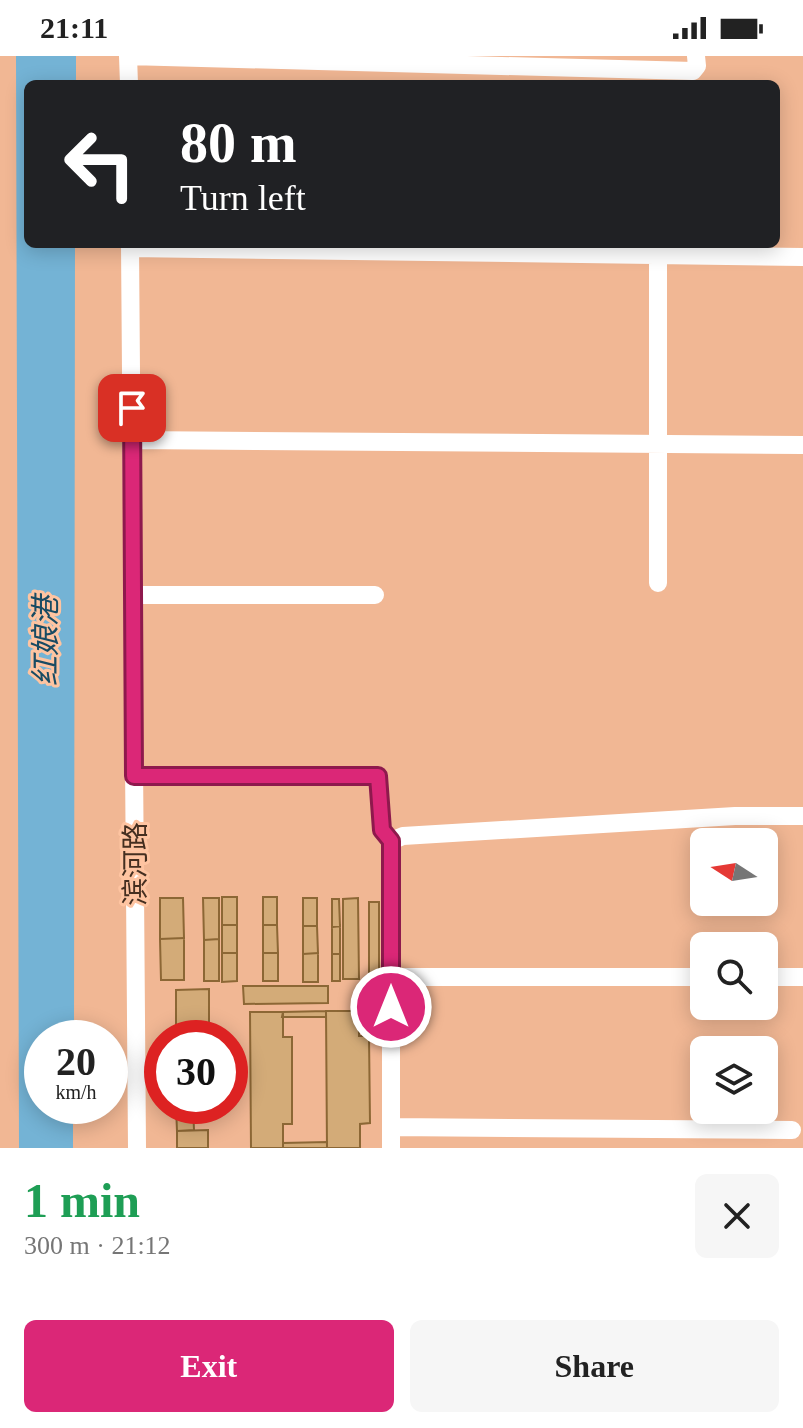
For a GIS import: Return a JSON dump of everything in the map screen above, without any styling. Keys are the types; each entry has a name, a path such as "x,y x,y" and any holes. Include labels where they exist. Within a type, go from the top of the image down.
{"street":[{"path":"129,80 128,56 658,77 693,71 697,66 696,56"},
{"name":"滨河路","path":"130,248 137,1148"},
{"path":"394,248 658,250 803,257"},
{"path":"658,250 658,583"},
{"path":"132,440 803,445"},
{"path":"133,595 375,595"},
{"path":"134,776 378,776 382,830 391,841 391,1148"},
{"path":"391,841 403,836 735,816 803,816"},
{"path":"391,977 690,977"},
{"path":"778,977 803,977"},
{"path":"391,1127 736,1139 792,1130"}],"water":[{"name":"红娘港","path":"16,56 76,56 76,80 24,80 24,248 75,248 74,1020 24,1020 24,1124 73,1124 73,1148 19,1148"}],"building":[{"path":"222,897 237,897 237,925 222,925"},
{"path":"263,897 277,897 277,925 263,925"},
{"path":"160,898 183,898 184,938 160,939"},
{"path":"203,898 219,898 219,939 204,940"},
{"path":"303,898 317,898 317,926 303,926"},
{"path":"358,898 359,979 343,979 343,899"},
{"path":"332,899 339,899 340,926 332,927"},
{"path":"369,902 379,902 379,978 369,978"},
{"path":"222,925 237,925 237,953 222,953"},
{"path":"263,925 277,925 278,953 263,953"},
{"path":"303,926 317,926 318,953 303,954"},
{"path":"340,926 340,954 332,954 332,927"},
{"path":"184,938 184,980 161,980 160,939"},
{"path":"219,939 219,981 204,981 204,940"},
{"path":"222,953 237,953 237,981 222,982"},
{"path":"263,953 278,953 278,981 263,981"},
{"path":"318,953 318,982 303,982 303,954"},
{"path":"332,954 340,954 340,981 332,981"},
{"path":"243,986 328,986 328,1003 244,1004"},
{"path":"209,989 209,1020 176,1020 176,990"},
{"path":"326,1011 326,1017 282,1017 283,1012"},
{"path":"326,1011 359,1011 359,1036 369,1036 370,1123 360,1124 360,1148 327,1148"},
{"path":"250,1012 283,1012 283,1037 292,1037 292,1124 283,1124 283,1148 251,1148"},
{"path":"177,1124 194,1124 194,1130 177,1131"},
{"path":"208,1130 208,1148 177,1148 177,1131"},
{"path":"327,1142 327,1148 283,1148 283,1143"}],"route":[{"path":"132,408 134,776 378,776 382,830 391,841 391,1007"}]}
